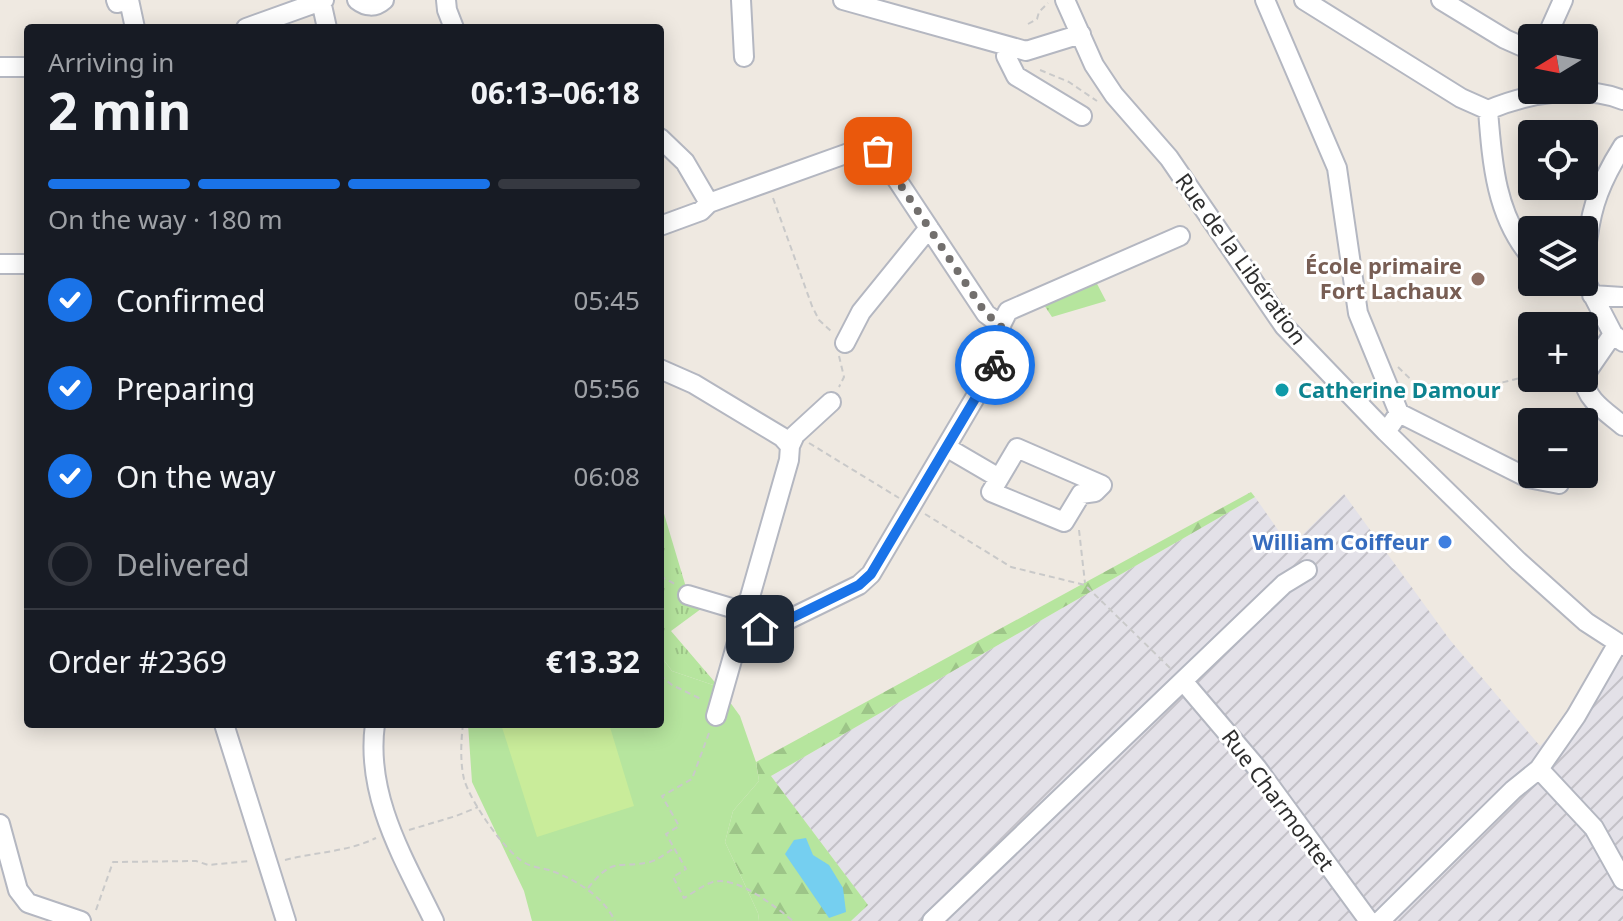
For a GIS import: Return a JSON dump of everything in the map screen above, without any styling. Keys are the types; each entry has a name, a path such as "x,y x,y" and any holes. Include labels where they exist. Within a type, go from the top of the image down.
{"street":[{"path":"116,0 117,3 129,0 134,24"},
{"path":"257,24 323,0 326,24"},
{"path":"357,0 368,6 379,5 384,0"},
{"path":"446,0 453,24"},
{"path":"741,0 744,57"},
{"path":"843,0 1026,51 1081,34"},
{"name":"Rue de la Libération","path":"1065,0 1094,65 1169,158 1284,326 1386,432 1518,561 1586,622 1620,644"},
{"path":"1265,0 1337,168 1358,313 1399,413 1518,473"},
{"path":"1304,0 1461,98 1488,110 1518,99"},
{"path":"1441,0 1518,45"},
{"path":"1552,24 1563,0"},
{"path":"1006,56 1016,76 1082,116"},
{"path":"0,67 24,67"},
{"path":"1598,95 1623,100"},
{"path":"1488,110 1495,179 1505,215 1518,243"},
{"path":"664,142 685,162 709,203"},
{"path":"1590,216 1603,178 1623,146"},
{"path":"664,225 701,211 709,203 854,151 878,151 986,314 1001,325"},
{"path":"845,343 861,312 929,228"},
{"path":"688,595 745,612 760,629 769,629 859,585 871,574 1002,352 1001,325 1008,311 1180,236"},
{"path":"0,264 24,264"},
{"path":"1598,288 1623,297"},
{"path":"1593,296 1618,338 1598,361"},
{"path":"664,371 694,384 793,441"},
{"path":"1587,392 1623,426"},
{"path":"716,716 793,441 831,402"},
{"path":"1386,432 1399,413"},
{"path":"946,447 999,478"},
{"path":"1017,448 1102,485 1095,492 1081,494 1064,522 991,492 999,478 1017,448"},
{"path":"932,921 1284,584 1307,570"},
{"path":"1380,921 1513,790 1539,769 1620,644"},
{"name":"Rue Charmontet","path":"1183,681 1257,768 1369,921"},
{"path":"225,728 286,921"},
{"path":"375,728 372,751 376,779 392,835 434,921"},
{"path":"1539,769 1594,828 1623,880"},
{"path":"0,824 25,912 81,921"}],"path":[{"path":"1028,24 1037,19 1039,12 1052,0"},
{"path":"1031,67 1069,82 1112,109 1121,102"},
{"path":"767,181 812,306 819,320 845,343 837,359 844,377 831,402"},
{"path":"1402,371 1432,400 1518,378"},
{"path":"793,441 912,506 1011,567 1085,585 1183,681"},
{"path":"1078,527 1085,585"},
{"path":"664,678 709,703 716,716 692,779 662,796 679,826 666,834 686,869 673,877 684,898 712,882 724,881 770,902 793,921"},
{"path":"463,728 464,779 478,807 513,853 526,863 568,877 587,889 611,911 615,921"},
{"path":"92,921 113,862 196,861 208,865 268,862 360,846 478,807"},
{"path":"587,889 602,871 621,863 652,862 674,848"}],"shaded area":[{"path":"1344,494 1450,640 1540,746 1623,658 1623,921 851,921 867,904 771,776 1255,497 1290,547"}],"green space":[{"path":"1094,278 1106,301 1052,317 1042,302"},
{"path":"1251,492 1255,497 771,776 868,905 851,921 759,921 725,842 733,811 759,781 756,762"},
{"path":"664,514 688,594 709,603 671,631 719,687 672,671 664,660"},
{"path":"664,660 672,671 719,687 740,716 756,762 759,781 733,811 725,842 759,921 532,921 524,891 472,782 468,728 664,728"},
{"path":"502,728 610,728 634,806 537,837"}],"water":[{"path":"806,838 813,855 829,865 843,888 846,912 829,918 785,854 794,840"}],"way so far":[{"path":"878,151 986,314 1001,325 1002,352 995,365"}],"place":[{"name":"École primaire Fort Lachaux","path":"1478,279"},
{"name":"Catherine Damour","path":"1282,390"},
{"name":"William Coiffeur","path":"1445,542"}],"route":[{"path":"760,629 769,629 859,585 871,574 995,365"}]}
